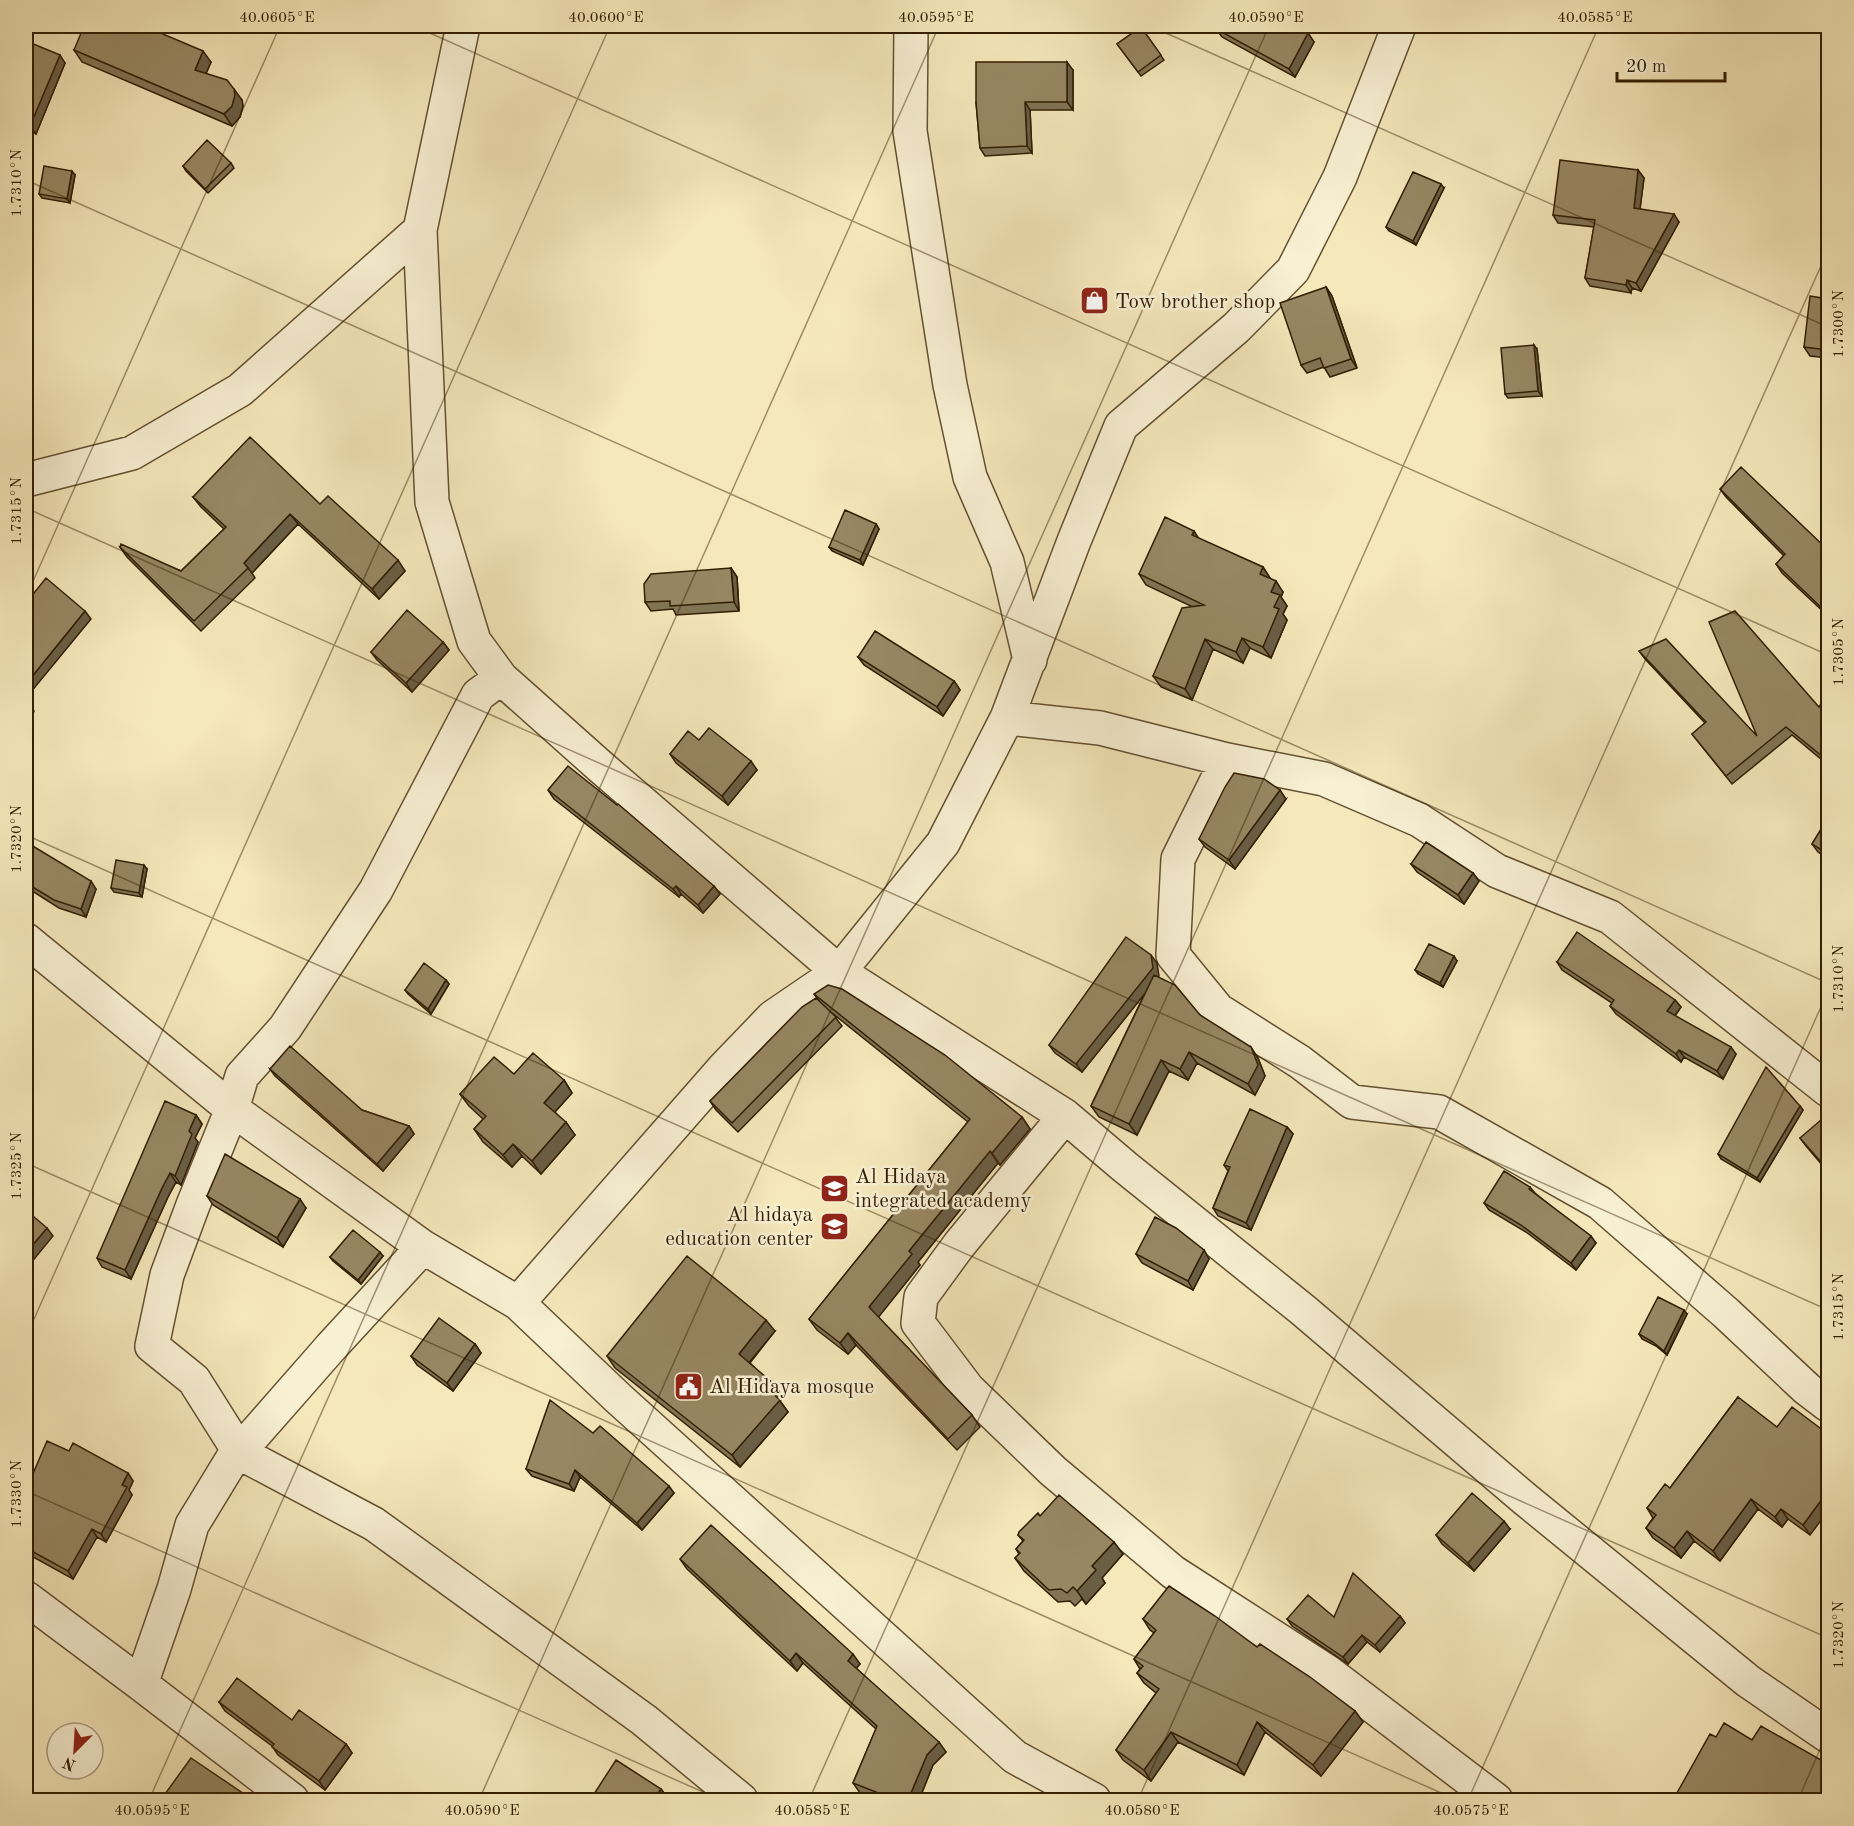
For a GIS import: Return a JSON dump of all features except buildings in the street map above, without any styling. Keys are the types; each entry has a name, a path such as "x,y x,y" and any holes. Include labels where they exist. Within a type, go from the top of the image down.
{"street":[{"path":"463,26 420,230 432,502 474,641 501,678 839,972 1065,1116 1303,1310 1525,1499 1739,1673 1828,1736"},
{"path":"911,26 910,131 950,385 970,477 1006,562 1029,660"},
{"path":"518,1303 723,1068 773,1017 839,972 943,843 1008,718 1074,541 1121,426 1236,328 1293,270 1340,177 1399,26"},
{"path":"26,480 132,453 240,390 420,230"},
{"path":"501,678 478,695 376,890 285,1028 242,1076 232,1109 167,1275 152,1346 194,1380 240,1453 374,1524 644,1720 741,1800"},
{"path":"1008,718 1100,728 1227,760 1324,779 1419,820 1497,871 1610,917 1768,1040 1828,1090"},
{"path":"1227,760 1178,859 1173,955 1218,1010 1300,1062 1352,1102 1439,1112 1600,1203 1726,1313 1807,1389 1828,1405"},
{"path":"26,940 232,1109 423,1247 518,1303 618,1398 1015,1757 1094,1800"},
{"path":"1065,1116 959,1245 921,1297 918,1323 976,1397 1053,1471 1173,1572 1328,1672 1496,1800"},
{"path":"141,1684 174,1589 192,1525 231,1461 423,1247"},
{"path":"26,1598 292,1800"}],"place":[{"name":"Tow brother shop","path":"1094,301"},
{"name":"Al Hidaya integrated academy","path":"834,1188"},
{"name":"Al hidaya education center","path":"834,1226"},
{"name":"Al Hidaya mosque","path":"688,1386"}]}
